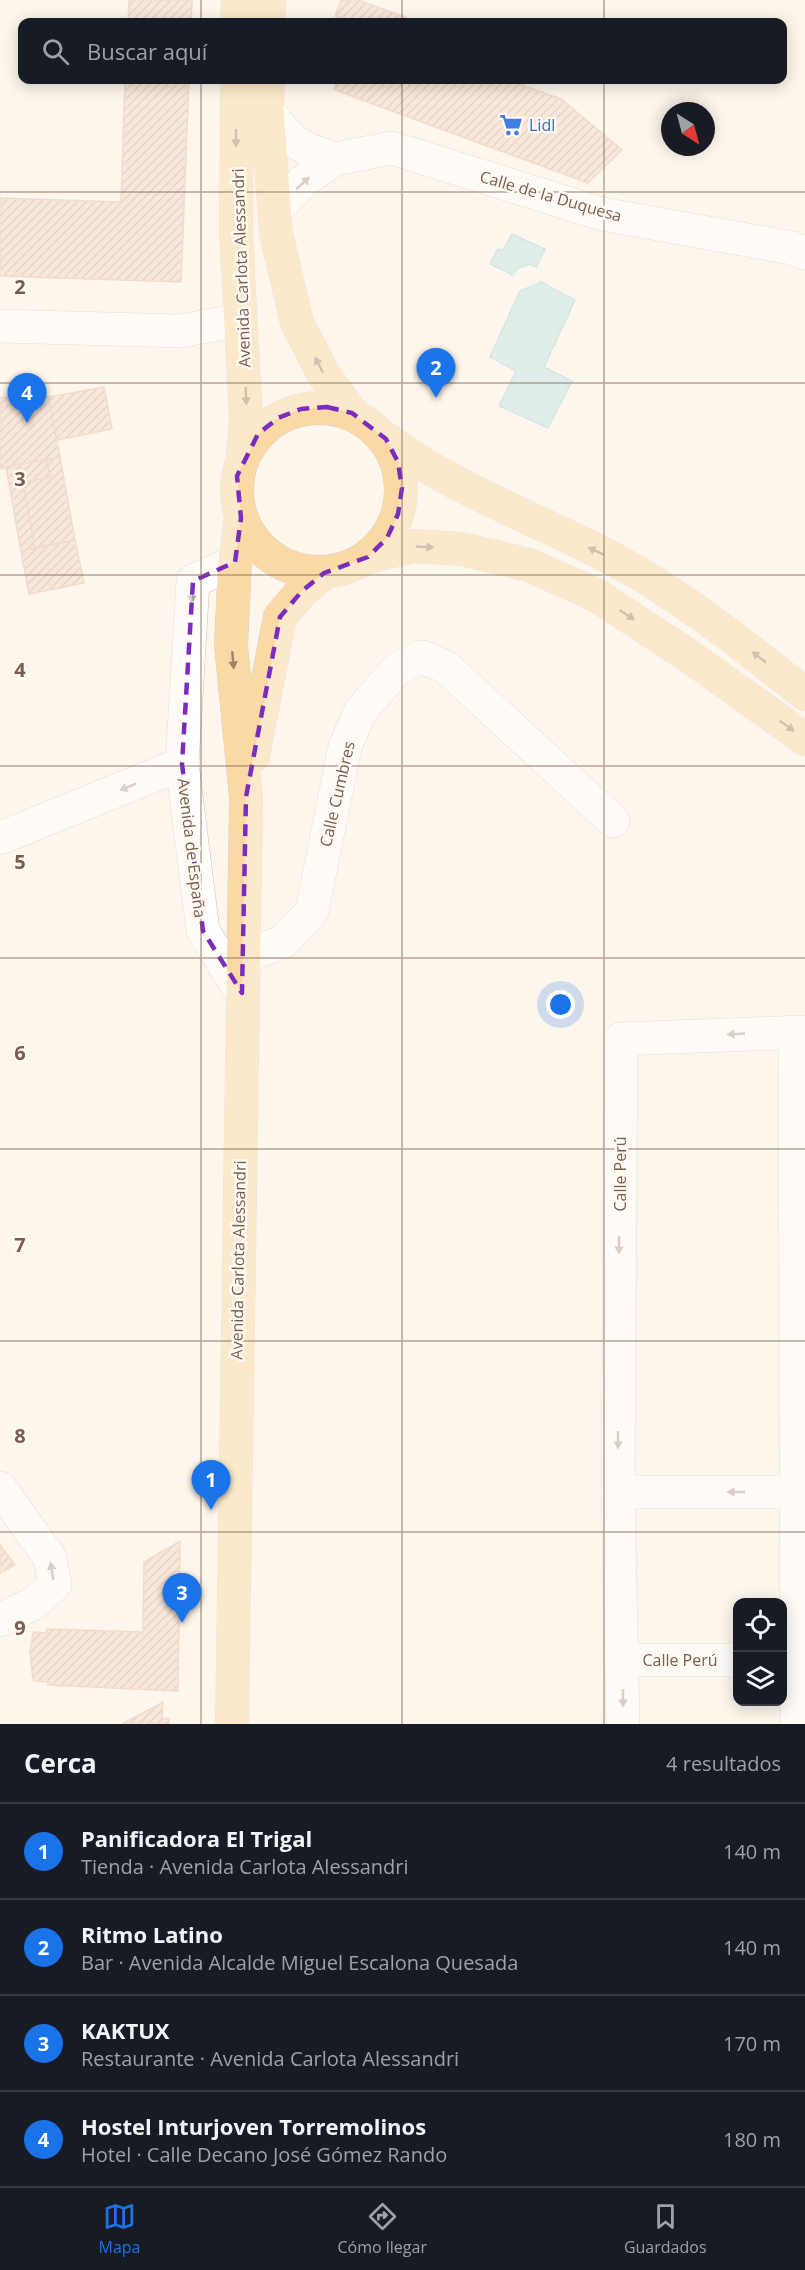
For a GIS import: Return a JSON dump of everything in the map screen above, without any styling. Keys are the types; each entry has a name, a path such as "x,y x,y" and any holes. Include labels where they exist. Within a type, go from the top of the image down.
{"main road":[{"path":"237,18 238,0"},
{"path":"269,0 269,18"},
{"name":"Avenida Carlota Alessandri","path":"237,84 236,234 246,418 243,456"},
{"name":"Avenida Carlota Alessandri","path":"268,95 274,211 297,322 324,375 352,413"},
{"path":"805,694 716,623 616,560 422,466 386,440 370,424 352,413 327,407 301,409 285,415 258,434 243,456 237,476 236,497 241,518 254,541 273,559 298,570 324,573 347,568 368,557 413,546 462,549 529,565 596,595 689,656 805,739"},
{"path":"368,557 387,538 400,506 402,488 398,462 386,440"},
{"name":"Avenida Carlota Alessandri","path":"232,1724 246,797 231,645 235,562 241,518"},
{"name":"Avenida Carlota Alessandri","path":"246,797 280,617 302,591 324,573"}],"street":[{"path":"268,95 289,140 334,159"},
{"name":"Calle de la Duquesa","path":"334,159 392,148 602,214 792,248 805,253"},
{"path":"274,211 305,180 334,159"},
{"path":"0,326 180,331 240,320"},
{"name":"Avenida de España","path":"235,562 193,581 182,764 203,931 242,993"},
{"name":"Calle Cumbres","path":"242,958 284,941 312,911 345,747 360,712 397,669 422,657 446,667 613,820"},
{"name":"Avenida de España","path":"0,838 182,764"},
{"path":"797,1724 789,1660 800,1576 795,1492 800,1032"},
{"name":"Calle Perú","path":"623,1724 618,1492 621,1039 800,1032"},
{"path":"0,1488 50,1558 55,1584 36,1602 0,1620"},
{"path":"618,1492 795,1492"},
{"name":"Calle Perú","path":"622,1660 733,1660"}],"highlighted area":[{"path":"327,407 352,413 386,439 398,462 402,488 398,514 387,538 368,557 324,573 302,591 280,617 246,797 242,993 203,931 182,764 193,581 235,562 241,518 237,476 258,434 278,418 301,409"}],"water":[{"path":"512,234 545,249 536,267 530,264 517,269 513,275 490,264 498,249 503,250"},
{"path":"541,282 575,300 544,367 572,381 548,428 499,406 516,371 490,357 520,291"}],"building":[{"path":"129,0 192,0 191,18 128,18"},
{"path":"341,0 358,0 407,18 341,18 335,16"},
{"path":"125,84 189,84 181,282 0,276 0,198 121,202"},
{"name":"Lidl","path":"335,84 519,84 561,99 622,150 588,183 335,90"},
{"path":"104,387 112,429 57,440 48,397"},
{"path":"22,394 24,402 0,407 0,398"},
{"path":"48,397 60,457 0,469 0,407"},
{"path":"60,457 75,540 35,548 23,482 50,477 46,460"},
{"path":"46,460 50,477 23,482 19,464"},
{"path":"19,464 35,548 21,551 6,467"},
{"path":"75,540 84,583 29,594 21,551"},
{"path":"180,1541 178,1691 48,1685 48,1682 33,1681 30,1652 33,1632 46,1633 47,1629 143,1632 144,1562"},
{"path":"0,1545 15,1565 0,1573"},
{"path":"163,1702 162,1718 169,1719 169,1724 122,1724"}],"place":[{"name":"Lidl","path":"511,125"},
{"name":"Ritmo Latino","path":"436,398"},
{"name":"Hostel Inturjoven Torremolinos","path":"27,423"},
{"name":"Panificadora El Trigal","path":"211,1510"},
{"name":"KAKTUX","path":"182,1623"}]}
